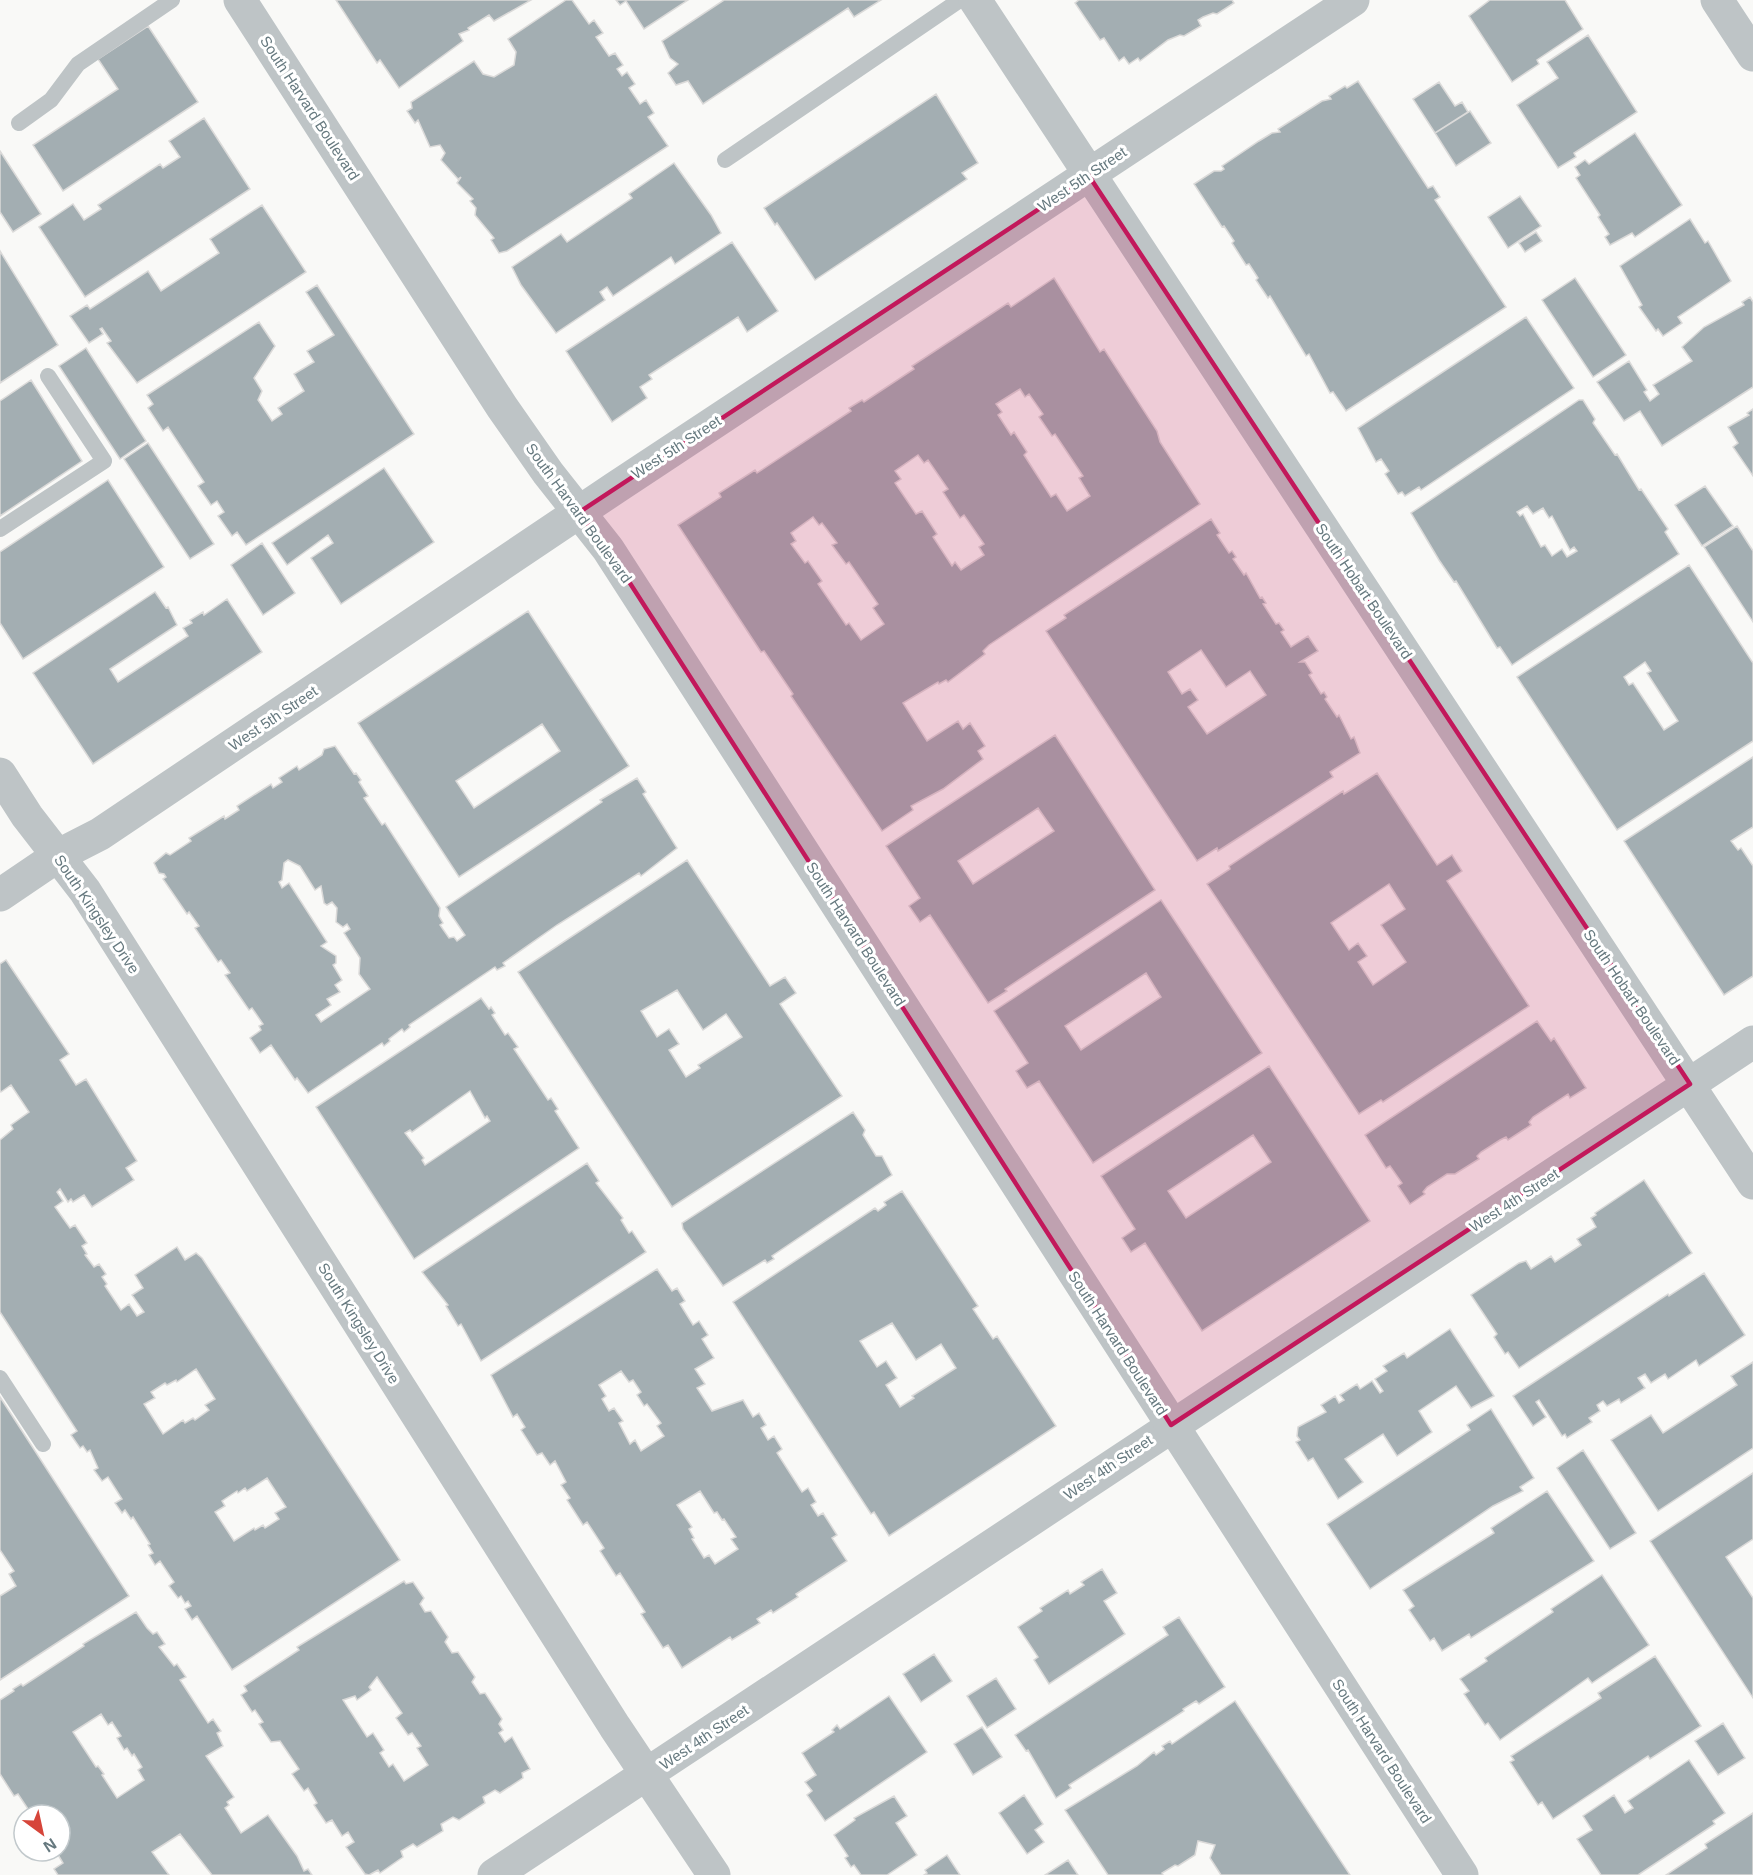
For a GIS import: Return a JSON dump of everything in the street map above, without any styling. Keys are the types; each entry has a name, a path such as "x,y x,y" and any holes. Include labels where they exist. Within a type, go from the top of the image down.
{"street":[{"name":"South Harvard Boulevard","path":"240,0 502,407 578,513 608,549 1461,1875"},
{"name":"South Hobart Boulevard","path":"975,0 1753,1183"},
{"name":"West 5th Street","path":"0,895 59,855 100,834 578,513 1353,0"},
{"path":"1717,0 1753,55"},
{"name":"South Kingsley Drive","path":"0,774 27,816 59,855 91,902 647,1775 714,1875"},
{"name":"West 4th Street","path":"494,1875 1753,1042"}],"lane":[{"path":"19,123 51,100 78,64 172,0"},
{"path":"725,160 960,0"},
{"path":"0,529 104,461 48,376"},
{"path":"0,1378 43,1444"}],"highlighted area":[{"path":"1089,176 1690,1084 1171,1425 608,549 578,513"}],"building":[{"path":"336,0 531,0 494,21 489,15 468,28 469,30 459,34 463,41 399,88 380,60 377,63"},
{"path":"566,0 572,0 589,24 594,20 603,33 596,37 609,56 615,53 623,65 617,69 622,76 627,72 635,84 629,88 640,104 646,100 654,113 648,117 668,146 507,251 499,253 491,240 494,238 475,215 476,208 470,201 473,199 457,183 461,177 458,179 441,160 445,153 440,145 430,147 418,120 415,123 407,111 412,108 411,102 474,61 483,74 494,77 514,65 516,52 508,39"},
{"path":"616,0 688,0 644,29 626,1 620,5"},
{"path":"724,0 881,0 854,17 848,8 703,104 688,81 676,85 668,73 678,64 670,58 662,41"},
{"path":"1079,0 1232,0 1234,3 1217,14 1213,13 1203,17 1198,20 1201,26 1184,36 1180,35 1168,40 1140,61 1138,58 1129,64 1124,57 1119,61 1104,38 1100,40 1075,3"},
{"path":"1490,0 1565,0 1583,29 1537,60 1539,64 1512,82 1469,16"},
{"path":"148,26 198,102 63,191 33,145 118,89 98,59"},
{"path":"1588,35 1637,112 1574,153 1576,157 1558,168 1517,105 1558,78 1547,62"},
{"path":"1358,81 1428,188 1433,186 1440,197 1435,200 1506,307 1346,411 1333,392 1330,393 1309,354 1306,356 1270,296 1268,298 1249,264 1246,265 1232,243 1234,241 1194,184 1214,171 1221,171 1224,169 1222,166 1259,141 1272,133 1280,132 1278,129 1322,101 1331,99 1329,96 1345,86 1347,88"},
{"path":"1439,82 1455,106 1462,102 1468,112 1435,133 1413,99"},
{"path":"936,94 978,163 962,173 967,179 815,280 777,223 775,225 764,208"},
{"path":"1470,111 1491,143 1456,166 1435,133"},
{"path":"204,118 250,189 85,297 39,227 73,204 84,220 101,209 98,205 160,164 163,168 180,157 169,141"},
{"path":"1635,133 1682,205 1635,237 1632,233 1610,245 1605,237 1609,234 1598,217 1600,215 1576,178 1580,175 1575,167 1585,160 1589,164"},
{"path":"0,151 41,214 13,232 0,212"},
{"path":"674,163 721,233 675,264 671,257 613,296 607,287 600,292 605,300 556,333 521,285 512,267 561,234 567,242 632,198 629,194"},
{"path":"1520,196 1541,226 1508,248 1488,217"},
{"path":"262,205 306,272 137,383 107,343 111,341 102,328 100,329 103,334 89,343 70,316 87,305 90,309 148,271 161,291 219,253 210,239"},
{"path":"1690,219 1705,243 1708,241 1731,281 1678,317 1682,323 1663,336 1658,329 1656,331 1639,307 1642,305 1620,266"},
{"path":"1536,232 1542,241 1525,252 1519,243"},
{"path":"732,242 778,311 747,332 738,317 649,375 652,379 640,387 647,398 612,422 566,351"},
{"path":"0,251 58,345 0,383"},
{"path":"1054,278 1100,352 1104,349 1157,431 1160,442 1200,504 989,645 983,651 985,654 948,682 946,680 939,684 938,682 903,703 927,741 958,721 963,729 970,723 985,746 978,751 983,759 943,789 911,806 913,810 882,831 791,696 793,694 789,688 764,651 761,652 678,525 721,497 719,493 755,470 757,473 851,411 849,408 862,400 864,402 914,369 912,366 1008,303 1011,307","holes":["1020,389 1025,397 1029,394 1043,414 1039,417 1052,436 1055,434 1083,476 1079,478 1090,496 1067,511 1056,494 1051,497 1024,455 1027,452 1014,432 1011,435 998,415 1002,412 996,404","918,455 924,463 928,460 948,489 943,492 960,518 964,515 984,544 979,547 984,555 961,570 955,562 952,566 933,537 937,534 922,511 916,514 895,483 901,479 895,471","813,517 819,525 822,523 837,543 832,545 846,564 849,562 878,604 873,608 884,624 861,640 849,623 846,625 818,584 822,581 808,561 805,563 791,544 796,541 791,533"]},
{"path":"1575,278 1626,355 1593,377 1542,300"},
{"path":"317,285 414,434 246,545 237,532 232,536 218,516 224,512 217,501 211,505 198,486 204,482 168,427 163,431 148,408 153,404 147,395 259,322 275,346 254,378 262,391 258,400 272,421 282,414 278,408 304,391 294,374 314,362 307,351 334,335 306,292"},
{"path":"1750,297 1753,302 1753,387 1662,446 1640,411 1624,421 1597,382 1629,361 1647,390 1644,392 1650,401 1659,394 1653,385 1692,361 1682,347 1704,327 1744,305 1742,302"},
{"path":"1526,317 1574,388 1421,490 1419,487 1405,496 1402,492 1398,494 1385,474 1389,471 1381,459 1376,462 1358,428"},
{"path":"86,348 146,441 120,459 59,366"},
{"path":"31,380 82,461 0,516 0,401"},
{"path":"1579,400 1583,400 1595,419 1593,423 1668,529 1665,532 1679,554 1512,665 1500,647 1497,648 1411,513","holes":["1527,506 1533,514 1543,508 1549,518 1552,516 1570,550 1574,547 1577,551 1567,557 1562,549 1552,556 1545,545 1541,547 1523,514 1520,516 1517,512"]},
{"path":"1753,409 1753,476 1733,447 1738,443 1728,427 1749,415 1747,413"},
{"path":"148,443 214,544 190,559 124,459"},
{"path":"384,468 434,542 341,604 311,558 333,543 328,535 287,565 272,543"},
{"path":"108,480 164,567 23,659 0,623 0,552"},
{"path":"1705,486 1733,526 1702,546 1675,505"},
{"path":"1211,519 1220,533 1217,535 1229,553 1232,551 1236,557 1233,559 1244,575 1246,573 1260,598 1262,597 1266,603 1263,604 1276,624 1279,623 1284,630 1281,632 1291,647 1308,636 1318,651 1300,662 1305,662 1312,673 1309,675 1321,694 1324,692 1327,697 1325,699 1337,717 1339,715 1351,739 1354,737 1360,753 1330,772 1333,777 1218,851 1217,848 1197,861 1046,631 1066,618 1064,615","holes":["1201,650 1226,687 1250,671 1266,695 1207,734 1188,707 1198,700 1190,689 1182,694 1168,672"]},
{"path":"1737,526 1753,551 1753,622 1704,547"},
{"path":"262,543 295,593 263,615 231,565"},
{"path":"1689,565 1753,663 1753,741 1617,830 1517,677","holes":["1645,662 1651,671 1647,673 1678,721 1664,730 1633,683 1629,685 1624,677"]},
{"path":"155,592 166,608 168,607 177,625 110,669 118,682 188,636 183,628 192,623 190,620 203,612 204,615 227,599 262,652 93,764 33,673"},
{"path":"528,611 629,766 459,877 358,723","holes":["542,724 560,751 474,808 456,781"]},
{"path":"1055,735 1155,890 1005,989 1007,991 988,1003 930,915 920,922 909,906 920,898 886,846","holes":["1038,808 1054,831 973,884 958,861"]},
{"path":"335,746 354,774 356,773 361,780 359,782 368,796 364,798 382,825 385,823 440,908 439,916 443,923 440,925 449,938 454,937 457,941 465,935 446,907 602,802 600,800 637,778 646,792 643,794 677,848 641,876 639,873 557,925 503,963 505,966 497,970 495,967 409,1025 410,1027 404,1032 402,1029 384,1046 382,1043 308,1093 297,1078 295,1080 271,1045 260,1053 250,1038 261,1030 259,1026 263,1024 252,1008 249,1010 225,975 230,973 221,960 218,962 195,928 199,926 189,912 187,914 163,879 166,877 159,873 154,863 166,853 170,855 191,841 189,838 224,816 225,819 239,810 237,806 271,784 273,788 282,782 279,778 297,766 299,770 322,755 324,749","holes":["288,860 300,866 315,890 321,886 324,903 327,905 332,902 337,908 336,922 343,927 347,924 350,929 344,933 360,958 359,974 370,989 321,1022 316,1015 331,1005 327,999 340,992 335,985 342,980 333,965 336,963 336,956 321,946 327,942 289,883 282,888 279,882 282,880 284,863"]},
{"path":"1753,757 1753,827 1731,841 1738,850 1741,848 1753,866 1753,976 1724,995 1624,841"},
{"path":"1377,773 1437,865 1452,855 1462,871 1447,881 1529,1006 1383,1102 1381,1100 1359,1114 1207,884 1230,869 1229,866 1343,791 1344,794","holes":["1389,884 1405,909 1381,925 1406,962 1373,985 1358,962 1367,956 1358,943 1349,950 1331,923"]},
{"path":"687,860 770,986 785,977 796,993 780,1004 842,1096 672,1207 518,972","holes":["677,990 703,1030 726,1014 742,1037 698,1065 700,1068 686,1077 669,1050 679,1044 669,1029 657,1037 641,1011"]},
{"path":"1161,900 1262,1053 1093,1163 1039,1081 1027,1088 1016,1071 1028,1063 994,1011","holes":["1146,973 1161,997 1081,1050 1065,1026"]},
{"path":"6,960 69,1054 60,1060 76,1085 86,1079 137,1161 126,1168 134,1180 92,1207 84,1195 73,1202 71,1199 68,1202 60,1189 57,1192 63,1201 55,1207 70,1228 75,1225 87,1243 82,1246 87,1254 85,1255 94,1267 99,1264 106,1274 102,1277 107,1284 105,1286 121,1310 129,1304 137,1316 144,1312 132,1295 143,1288 135,1275 177,1247 185,1260 196,1253 202,1258 400,1560 232,1670 197,1616 192,1620 185,1609 191,1606 188,1601 185,1603 181,1596 178,1598 169,1586 174,1582 160,1561 155,1565 149,1555 153,1553 148,1545 150,1544 133,1517 131,1519 125,1510 122,1513 115,1503 122,1499 108,1477 102,1481 94,1470 98,1468 90,1450 87,1452 83,1446 80,1448 71,1435 77,1431 0,1312 0,1140 13,1129 11,1125 29,1112 11,1085 1,1092 0,1090 0,964","holes":["196,1369 215,1399 205,1405 209,1410 195,1420 193,1418 185,1423 183,1420 163,1434 144,1404 155,1398 151,1392 165,1383 167,1385 176,1380 177,1382","267,1478 286,1507 275,1513 279,1519 265,1528 263,1525 255,1530 254,1528 234,1541 215,1512 225,1506 222,1501 237,1491 238,1493 245,1488 247,1491"]},
{"path":"481,998 495,1013 492,1015 505,1035 508,1033 518,1047 514,1049 548,1100 551,1098 558,1109 555,1111 579,1148 414,1259 316,1107","holes":["470,1091 485,1118 487,1116 490,1121 425,1165 422,1160 424,1158 405,1133 410,1130 412,1132"]},
{"path":"1537,1021 1551,1041 1554,1038 1586,1088 1570,1098 1568,1094 1533,1117 1529,1122 1531,1125 1508,1140 1506,1137 1481,1152 1477,1156 1479,1159 1455,1174 1447,1174 1427,1187 1423,1192 1425,1194 1410,1204 1398,1186 1402,1183 1390,1166 1386,1168 1365,1135"},
{"path":"1269,1066 1370,1221 1202,1331 1145,1243 1131,1252 1122,1238 1135,1229 1101,1176","holes":["1253,1135 1271,1162 1186,1218 1168,1191"]},
{"path":"853,1112 865,1130 863,1135 876,1156 882,1156 892,1175 772,1256 774,1259 767,1263 765,1260 723,1286 683,1229 682,1223"},
{"path":"587,1163 599,1181 596,1183 623,1218 621,1220 629,1233 632,1231 646,1252 481,1361 461,1324 458,1326 446,1306 448,1305 422,1272"},
{"path":"1644,1180 1692,1253 1519,1368 1508,1352 1505,1354 1494,1337 1497,1334 1471,1295 1519,1263 1526,1261 1531,1269 1551,1256 1555,1262 1581,1245 1577,1239 1596,1227 1591,1218 1596,1215 1595,1213"},
{"path":"902,1191 978,1306 973,1309 993,1339 997,1336 1056,1426 889,1536 874,1512 871,1514 733,1302 875,1208 878,1211 886,1205 884,1202","holes":["892,1323 916,1360 941,1344 956,1368 912,1396 914,1398 900,1407 886,1385 897,1378 886,1361 877,1367 860,1341"]},
{"path":"657,1269 672,1291 677,1288 685,1301 680,1304 693,1325 699,1321 708,1335 702,1339 714,1358 695,1369 705,1384 697,1388 712,1411 743,1400 753,1417 759,1413 766,1425 761,1428 768,1440 774,1436 782,1449 777,1453 802,1492 808,1488 816,1502 811,1505 818,1516 823,1513 837,1535 832,1538 847,1561 796,1594 798,1597 773,1613 771,1610 757,1619 760,1623 732,1640 730,1637 682,1668 668,1645 663,1648 641,1614 645,1612 620,1573 616,1576 600,1551 604,1548 587,1522 583,1525 567,1500 570,1498 561,1485 566,1482 555,1461 550,1465 542,1453 537,1455 521,1430 525,1427 517,1414 513,1417 491,1375","holes":["621,1371 629,1382 633,1380 641,1392 637,1395 644,1406 647,1404 661,1423 657,1426 664,1436 641,1451 635,1440 630,1444 619,1423 623,1421 614,1408 609,1411 602,1399 606,1396 599,1385","700,1491 714,1513 717,1512 722,1520 724,1519 736,1537 731,1539 738,1549 715,1564 709,1555 704,1558 692,1539 694,1538 689,1529 692,1527 677,1505"]},
{"path":"1704,1273 1745,1335 1699,1366 1696,1360 1668,1379 1665,1374 1651,1383 1645,1374 1638,1378 1645,1388 1621,1403 1619,1399 1607,1406 1603,1401 1597,1405 1600,1411 1589,1418 1592,1422 1567,1438 1565,1434 1562,1436 1539,1400 1536,1402 1546,1417 1533,1426 1513,1396 1668,1294 1669,1296"},
{"path":"1450,1329 1494,1396 1471,1408 1456,1386 1419,1411 1432,1432 1397,1456 1383,1434 1345,1459 1363,1482 1338,1499 1313,1458 1308,1461 1296,1442 1300,1440 1297,1436 1298,1427 1326,1412 1321,1405 1335,1396 1339,1403 1344,1400 1340,1395 1357,1384 1360,1389 1372,1381 1380,1393 1383,1391 1375,1379 1387,1371 1383,1366 1404,1353 1407,1358"},
{"path":"1753,1362 1753,1448 1658,1511 1611,1440 1651,1415 1663,1433 1737,1385 1731,1376"},
{"path":"0,1397 129,1596 0,1680 0,1596 16,1586 9,1574 14,1571 0,1550"},
{"path":"1491,1409 1534,1478 1520,1487 1523,1491 1493,1506 1370,1589 1327,1524 1470,1430 1467,1425"},
{"path":"1583,1450 1636,1533 1610,1549 1557,1468"},
{"path":"1753,1473 1753,1539 1726,1557 1753,1598 1753,1698 1650,1541"},
{"path":"1547,1491 1594,1561 1471,1638 1469,1634 1442,1651 1434,1638 1430,1641 1409,1610 1414,1606 1403,1590 1494,1533 1491,1528"},
{"path":"1102,1569 1117,1593 1104,1601 1125,1634 1049,1684 1034,1660 1038,1657 1018,1627 1042,1611 1040,1608 1068,1590 1070,1594 1084,1585 1081,1582"},
{"path":"1602,1575 1649,1645 1592,1683 1588,1678 1500,1740 1488,1723 1485,1725 1464,1694 1469,1691 1460,1679 1487,1661 1485,1658 1553,1612 1551,1609"},
{"path":"404,1581 406,1584 413,1582 424,1598 420,1604 425,1612 431,1611 448,1637 445,1642 452,1653 458,1652 475,1677 472,1682 480,1694 485,1693 502,1719 499,1724 503,1730 499,1733 505,1742 512,1737 530,1769 522,1773 523,1778 500,1793 495,1790 483,1797 485,1803 459,1820 453,1817 441,1824 443,1831 417,1847 413,1844 401,1851 403,1857 380,1873 378,1870 369,1875 365,1874 346,1847 354,1842 348,1832 342,1836 332,1820 326,1823 314,1805 317,1803 308,1788 304,1791 292,1774 299,1769 280,1741 271,1742 259,1724 263,1722 255,1710 252,1712 241,1695 247,1691 244,1686 299,1650 297,1647","holes":["377,1677 402,1713 396,1718 408,1735 412,1733 421,1746 417,1748 428,1765 404,1781 393,1764 389,1767 380,1753 384,1750 373,1733 367,1737 343,1700 355,1696 357,1700 371,1690 369,1687"]},
{"path":"136,1612 153,1634 157,1632 165,1644 159,1647 174,1666 177,1664 186,1677 180,1680 208,1723 213,1719 221,1731 217,1733 223,1746 206,1756 234,1797 227,1802 229,1805 225,1808 241,1833 268,1815 297,1856 304,1871 308,1869 312,1875 212,1875 180,1834 152,1852 169,1875 58,1875 54,1869 63,1863 72,1863 72,1803 24,1803 18,1794 14,1796 0,1774 0,1700 14,1691 13,1689 21,1684 23,1686 84,1646 83,1644","holes":["101,1714 108,1725 112,1722 121,1736 117,1738 124,1750 127,1748 132,1756 134,1754 142,1767 138,1770 144,1780 117,1798 102,1775 104,1774 98,1766 96,1767 73,1732"]},
{"path":"1179,1617 1225,1687 1199,1704 1196,1701 1183,1709 1184,1711 1069,1785 1071,1788 1056,1798 1028,1750 1026,1751 1015,1735 1168,1635 1163,1627"},
{"path":"934,1654 952,1681 921,1702 903,1674"},
{"path":"1655,1656 1701,1726 1650,1759 1648,1756 1553,1819 1542,1802 1538,1805 1510,1762 1514,1760 1511,1756 1601,1698 1598,1693"},
{"path":"996,1678 1016,1709 987,1728 967,1696"},
{"path":"889,1696 927,1752 825,1821 807,1795 812,1791 805,1782 816,1775 802,1753 834,1732 832,1730 837,1725 840,1729"},
{"path":"1235,1701 1350,1875 1221,1875 1210,1858 1215,1845 1198,1841 1195,1855 1162,1873 1163,1875 1108,1875 1065,1810 1137,1766 1154,1752 1156,1755 1164,1749 1162,1746 1170,1741 1172,1744"},
{"path":"1723,1723 1745,1758 1718,1775 1695,1741"},
{"path":"982,1727 1002,1757 973,1775 954,1744"},
{"path":"1689,1760 1725,1813 1713,1821 1715,1824 1638,1875 1601,1875 1577,1839 1592,1830 1583,1816 1614,1795 1625,1813 1633,1808 1628,1801"},
{"path":"1024,1795 1043,1824 1035,1830 1044,1842 1027,1854 999,1813"},
{"path":"894,1796 907,1816 896,1823 917,1855 887,1875 861,1875 854,1865 851,1867 845,1858 848,1856 834,1835 855,1820 854,1818"},
{"path":"1753,1813 1753,1875 1666,1875 1707,1848 1705,1844"},
{"path":"947,1855 960,1875 924,1875 927,1873 925,1870"},
{"path":"1068,1860 1078,1875 1045,1875"}]}
